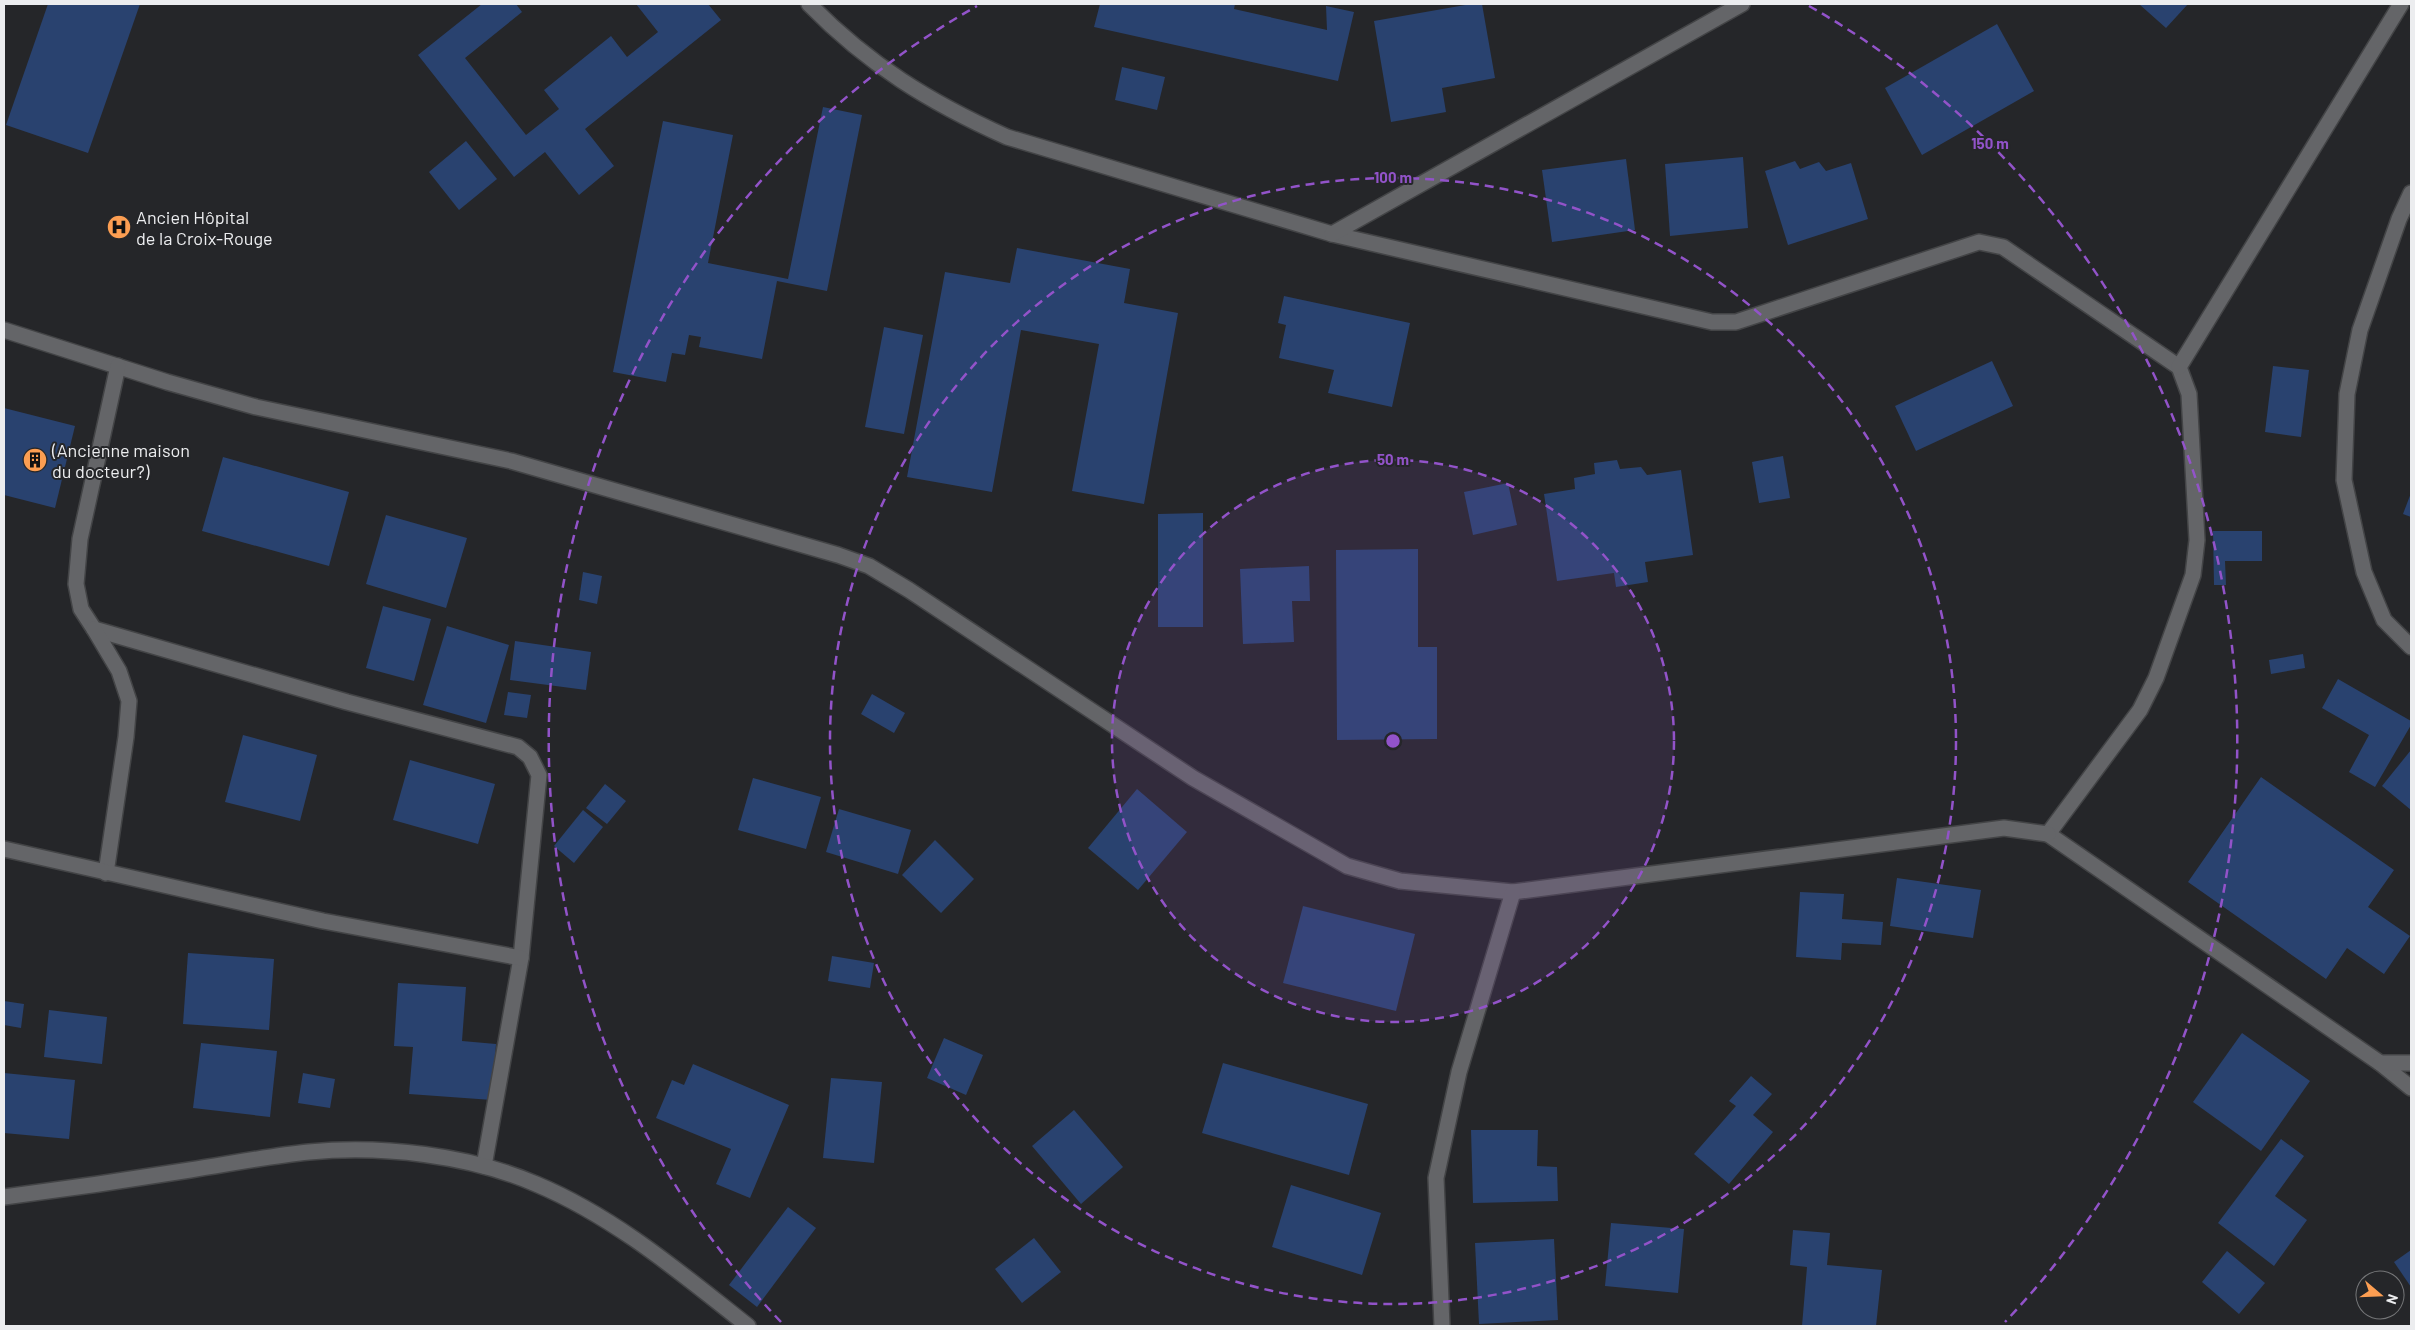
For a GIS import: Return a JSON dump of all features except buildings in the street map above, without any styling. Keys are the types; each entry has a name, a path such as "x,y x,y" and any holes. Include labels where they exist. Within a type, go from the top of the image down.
{"street":[{"path":"809,4 831,26 895,78 958,115 1007,137 1332,234 1712,322 1736,322 1979,242 2003,246 2179,367 2189,394 2196,540 2193,575 2156,678 2140,710 2048,834"},
{"path":"1332,234 1742,4"},
{"path":"2179,367 2401,4"},
{"path":"2411,193 2399,219 2360,330 2347,394 2344,480 2364,572 2384,620 2411,647"},
{"path":"4,330 256,407 511,461 838,554 869,566 909,590 1154,754 1347,866 1400,881 1513,892 2004,828 2048,834 2380,1063 2411,1088"},
{"path":"106,872 126,737 129,701 119,671 81,609 76,584 80,539 118,366"},
{"path":"94,628 347,702 518,747 530,757 539,775 521,958 484,1166"},
{"path":"4,849 323,921 521,958"},
{"path":"1442,1326 1436,1178 1459,1072 1513,892"},
{"path":"2380,1063 2411,1063"},
{"path":"4,1197 70,1189 310,1152 395,1150 484,1166 536,1183 582,1206 655,1253 748,1326"}],"place":[{"name":"Ancien Hôpital de la Croix-Rouge","path":"119,227"},
{"name":"(Ancienne maison du docteur?)","path":"35,460"}]}
